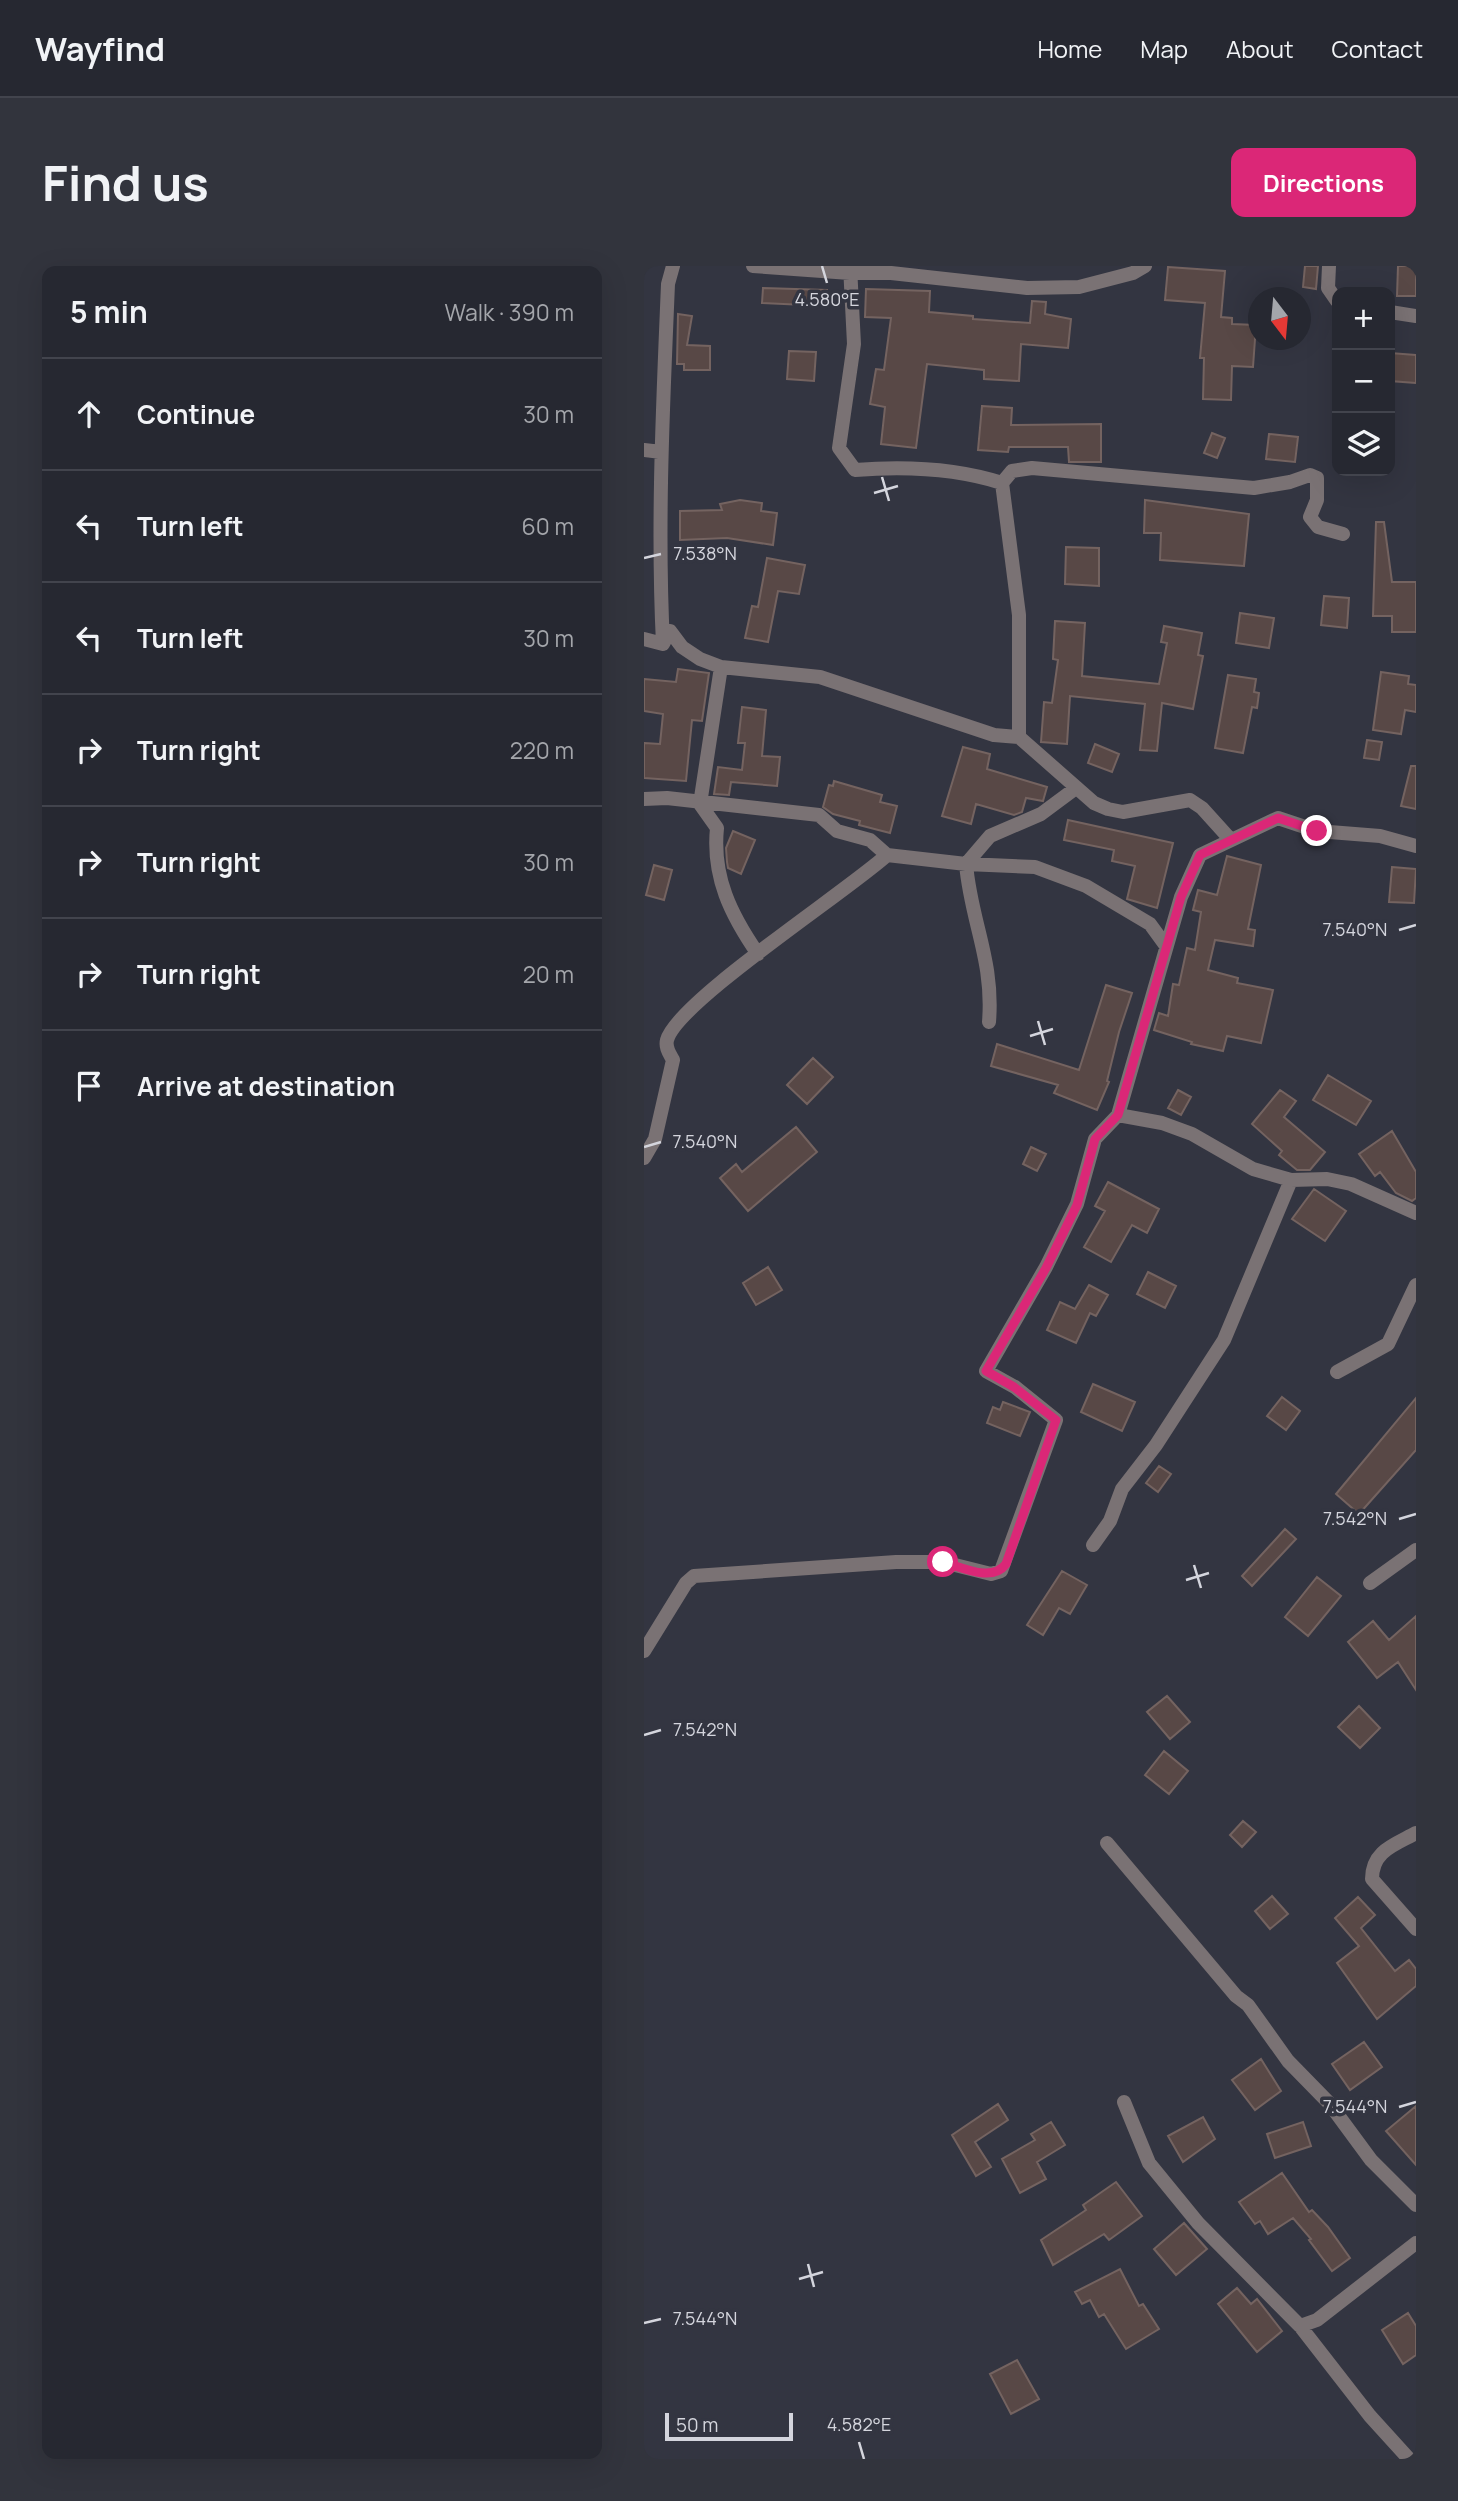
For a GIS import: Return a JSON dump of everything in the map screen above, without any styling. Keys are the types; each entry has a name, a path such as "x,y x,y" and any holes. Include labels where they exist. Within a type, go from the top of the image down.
{"street":[{"path":"663,644 659,565 661,452 668,284 673,266"},
{"path":"754,266 891,272 947,281 1053,287 1079,287 1133,273 1145,266"},
{"path":"1329,266 1328,288 1332,294"},
{"path":"850,270 854,345 839,448 855,470 881,468 970,473 1002,483"},
{"path":"1395,313 1416,316"},
{"path":"644,450 661,452"},
{"path":"1019,737 1019,615 1002,483 1012,471 1032,468 1254,488 1290,482 1310,475 1317,478 1317,490 1310,517 1318,527 1343,534"},
{"path":"663,644 670,631 682,647 700,659 721,667 820,677 994,735 1019,737 1094,803 1123,812 1189,800 1202,808 1230,839"},
{"path":"644,639 663,644"},
{"path":"721,667 700,804 717,828 714,855 722,886 740,928 758,954"},
{"path":"989,1021 991,994 987,959 968,889 966,864 990,836 1041,814 1076,788"},
{"path":"644,799 667,798 700,804 819,815 837,831 870,840 887,855 966,864 1035,867 1086,886 1150,924 1166,946"},
{"path":"644,1651 686,1583 694,1576 896,1562 943,1562 991,1574 1001,1571 1056,1420 1014,1387 986,1371 1046,1268 1077,1205 1095,1139 1118,1115 1181,897 1200,855 1278,818 1317,831 1380,836 1416,846"},
{"path":"644,1158 655,1139 673,1060 667,1049 667,1040 674,1029 711,992 887,855"},
{"path":"1118,1115 1162,1123 1228,1152 1253,1169 1291,1180 1326,1179 1351,1184 1416,1213"},
{"path":"1093,1545 1110,1521 1122,1489 1156,1445 1224,1340 1291,1180"},
{"path":"1337,1372 1388,1344 1416,1285"},
{"path":"1370,1583 1416,1550"},
{"path":"1416,1833 1384,1849 1372,1864 1371,1879 1416,1929"},
{"path":"1107,1843 1236,1996 1248,2005 1288,2061 1329,2103 1371,2160 1416,2205"},
{"path":"1124,2102 1149,2163 1198,2223 1300,2326 1370,2416 1409,2459"},
{"path":"1300,2326 1317,2320 1416,2243"}],"building":[{"path":"1305,266 1318,266 1316,289 1303,287"},
{"path":"1398,266 1416,266 1416,296 1397,296"},
{"path":"1168,267 1225,271 1221,317 1232,318 1232,324 1248,325 1248,350 1254,350 1253,367 1232,366 1231,400 1203,399 1204,358 1200,358 1205,303 1165,300"},
{"path":"763,288 827,290 826,306 762,303"},
{"path":"866,289 930,291 929,312 973,316 973,319 1030,323 1032,301 1046,302 1045,314 1071,319 1068,348 1021,344 1019,381 984,379 984,370 927,364 916,448 881,444 885,407 870,404 876,369 884,370 891,318 865,317"},
{"path":"678,314 692,316 687,345 710,346 710,370 684,370 684,364 677,364"},
{"path":"789,351 816,352 814,381 787,379"},
{"path":"1395,353 1416,355 1416,383 1395,381"},
{"path":"982,406 1012,408 1011,425 1101,424 1101,462 1069,462 1068,447 1009,447 1008,452 978,450"},
{"path":"1212,433 1225,438 1217,458 1204,453"},
{"path":"1269,434 1298,437 1295,462 1266,459"},
{"path":"740,500 762,503 761,511 777,513 773,545 727,538 680,540 680,511 722,510 720,504"},
{"path":"1145,500 1249,514 1244,566 1160,560 1161,533 1144,533"},
{"path":"1376,522 1384,522 1392,582 1416,582 1416,632 1392,632 1392,616 1373,616"},
{"path":"1066,547 1099,548 1099,586 1065,584"},
{"path":"767,558 805,565 799,594 778,591 768,642 745,638 752,606 758,607"},
{"path":"1324,596 1349,598 1347,628 1321,625"},
{"path":"1240,613 1274,618 1269,648 1236,643"},
{"path":"1055,621 1085,623 1082,676 1159,684 1167,643 1161,642 1164,626 1202,633 1198,655 1203,656 1193,709 1162,703 1157,751 1140,750 1145,704 1070,696 1067,744 1041,742 1044,702 1052,703 1058,660 1053,659"},
{"path":"678,669 709,673 702,721 692,720 686,781 644,778 644,743 660,744 663,714 644,711 644,679 676,682"},
{"path":"1381,672 1409,676 1408,684 1416,685 1416,712 1405,710 1401,734 1373,730"},
{"path":"1228,675 1256,679 1254,692 1259,693 1257,708 1252,707 1243,753 1215,748"},
{"path":"742,707 766,710 762,756 780,757 777,786 731,782 729,795 714,794 718,767 742,770 745,743 738,743"},
{"path":"1367,740 1382,742 1379,760 1364,758"},
{"path":"1095,744 1119,754 1112,772 1088,763"},
{"path":"963,747 990,754 987,769 1047,787 1043,801 1026,798 1022,812 1014,815 976,804 971,824 942,816"},
{"path":"1411,766 1416,766 1416,809 1401,806"},
{"path":"834,781 882,795 880,802 897,806 890,833 859,825 860,821 833,814 823,807 829,785 833,786"},
{"path":"1068,820 1173,843 1157,908 1127,899 1135,866 1112,861 1114,850 1064,840"},
{"path":"733,831 755,840 741,874 728,868 726,848"},
{"path":"1227,856 1261,865 1248,929 1255,930 1253,946 1215,940 1208,970 1238,978 1237,983 1273,990 1261,1043 1227,1036 1223,1051 1191,1044 1192,1042 1154,1030 1159,1013 1168,1016 1173,984 1179,985 1187,948 1195,950 1201,912 1193,910 1198,890 1217,895"},
{"path":"654,865 672,870 664,900 646,895"},
{"path":"1392,867 1416,869 1414,903 1389,902"},
{"path":"1106,985 1132,993 1119,1032 1107,1081 1109,1082 1097,1110 1054,1093 1058,1085 991,1066 997,1044 1079,1070"},
{"path":"813,1058 833,1077 807,1104 787,1085"},
{"path":"1328,1075 1371,1101 1356,1125 1313,1100"},
{"path":"1178,1090 1191,1097 1181,1115 1168,1108"},
{"path":"1280,1090 1296,1101 1284,1117 1325,1152 1310,1170 1297,1170 1279,1155 1282,1151 1252,1124"},
{"path":"796,1127 817,1152 748,1211 720,1178 736,1164 742,1172"},
{"path":"1392,1131 1416,1172 1416,1198 1412,1201 1396,1193 1380,1172 1375,1176 1359,1154"},
{"path":"1031,1147 1046,1154 1037,1171 1023,1164"},
{"path":"1108,1182 1159,1209 1147,1233 1132,1225 1111,1262 1084,1247 1105,1211 1095,1206"},
{"path":"1314,1189 1346,1211 1325,1241 1292,1219"},
{"path":"768,1267 782,1290 756,1305 743,1283"},
{"path":"1148,1272 1176,1286 1165,1308 1137,1294"},
{"path":"1089,1285 1108,1295 1096,1316 1090,1313 1076,1343 1047,1330 1060,1302 1075,1309"},
{"path":"1093,1384 1135,1402 1122,1431 1081,1412"},
{"path":"1282,1397 1300,1411 1286,1430 1267,1416"},
{"path":"1416,1398 1416,1450 1359,1514 1336,1494"},
{"path":"1003,1402 1030,1412 1020,1436 987,1423 993,1407 1000,1410"},
{"path":"1159,1466 1171,1474 1158,1492 1146,1483"},
{"path":"1285,1529 1296,1539 1252,1586 1242,1576"},
{"path":"1062,1571 1087,1585 1070,1614 1059,1608 1043,1635 1027,1625"},
{"path":"1317,1577 1341,1596 1308,1636 1285,1617"},
{"path":"1416,1616 1416,1690 1398,1662 1377,1678 1348,1642 1373,1621 1389,1640"},
{"path":"1167,1696 1190,1722 1170,1739 1147,1712"},
{"path":"1359,1706 1380,1728 1360,1748 1338,1727"},
{"path":"1164,1751 1188,1771 1169,1794 1145,1775"},
{"path":"1243,1821 1256,1832 1242,1847 1230,1835"},
{"path":"1272,1896 1288,1914 1270,1929 1255,1911"},
{"path":"1358,1897 1375,1915 1361,1928 1395,1971 1409,1960 1416,1969 1416,1986 1377,2019 1337,1963 1359,1946 1335,1918"},
{"path":"1364,2042 1382,2067 1350,2090 1332,2064"},
{"path":"1261,2059 1281,2091 1255,2110 1232,2080"},
{"path":"998,2104 1008,2120 975,2142 991,2167 976,2176 952,2135"},
{"path":"1416,2106 1416,2165 1386,2131"},
{"path":"1203,2117 1215,2139 1183,2162 1168,2136"},
{"path":"1051,2122 1065,2145 1037,2162 1046,2179 1020,2193 1002,2159 1035,2140 1031,2134"},
{"path":"1303,2122 1311,2146 1275,2158 1267,2134"},
{"path":"1282,2173 1309,2212 1312,2210 1328,2227 1350,2258 1332,2271 1293,2218 1268,2234 1260,2221 1255,2224 1239,2202"},
{"path":"1116,2182 1142,2216 1109,2240 1104,2234 1053,2265 1041,2240 1086,2210 1083,2205"},
{"path":"1184,2223 1207,2249 1176,2275 1154,2249"},
{"path":"1120,2269 1139,2306 1143,2304 1159,2329 1126,2349 1104,2314 1099,2317 1090,2300 1082,2304 1075,2292"},
{"path":"1237,2288 1251,2304 1257,2299 1282,2331 1257,2352 1218,2304"},
{"path":"1408,2313 1416,2326 1416,2355 1403,2364 1382,2330"},
{"path":"1017,2360 1039,2399 1011,2414 990,2374"}],"route":[{"path":"943,1562 991,1574 1001,1571 1006,1564 1056,1420 1014,1387 986,1371 1046,1268 1077,1205 1095,1139 1118,1115 1181,897 1200,855 1278,818 1317,831"}]}
